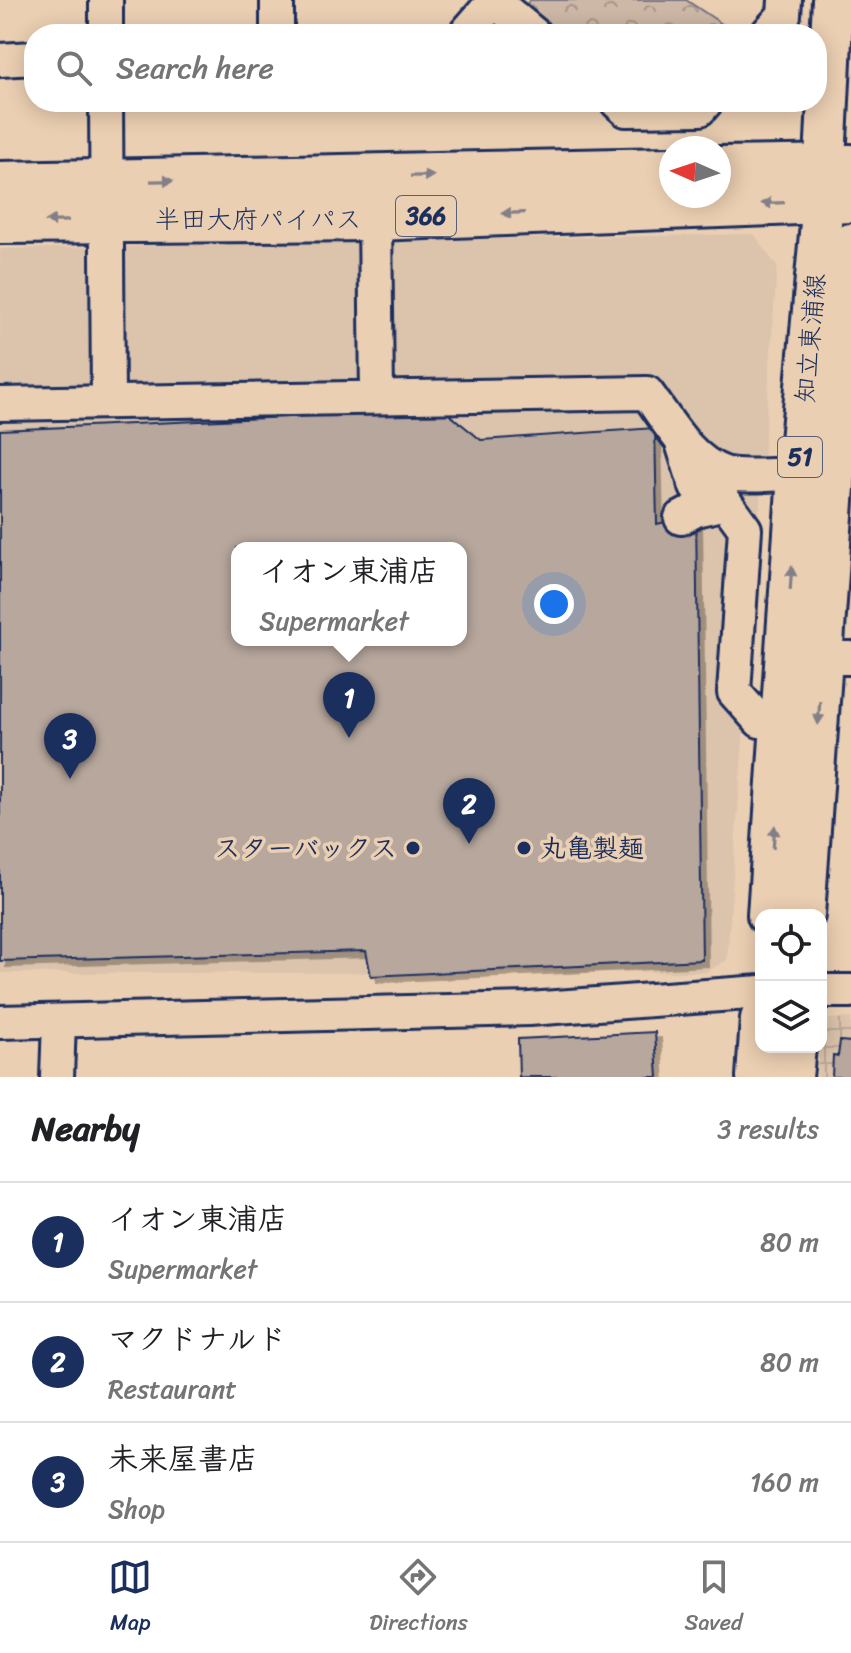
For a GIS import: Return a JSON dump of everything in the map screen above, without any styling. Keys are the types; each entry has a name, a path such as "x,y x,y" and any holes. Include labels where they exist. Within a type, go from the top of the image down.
{"highway":[{"name":"半田大府パイパス","path":"0,221 107,201 659,171"},
{"path":"731,171 837,184"},
{"name":"半田大府パイパス","path":"0,184 107,201 375,218 837,184"}],"main road":[{"name":"知立東浦線","path":"768,909 798,474 837,184 833,0"},
{"name":"知立東浦線","path":"805,909 837,658 851,244"},
{"path":"757,1077 759,1053"},
{"path":"792,1077 794,1053"}],"street":[{"path":"106,0 106,24"},
{"path":"277,0 277,24"},
{"path":"474,24 494,0 522,24"},
{"path":"0,60 24,59"},
{"path":"106,112 108,401"},
{"path":"375,218 377,397"},
{"path":"0,404 647,393 701,461 725,474 798,474"},
{"path":"681,439 696,487 726,503 745,529 734,692 760,721 783,723"},
{"path":"681,518 696,510 726,503"},
{"path":"827,991 851,991"},
{"path":"0,1022 529,1009 755,992"},
{"path":"57,1077 59,1021"}],"shaded area":[{"path":"754,234 777,267 727,960 706,972 0,973 0,249"},
{"path":"851,1018 851,1077 817,1077 819,1053 827,1053 829,1019"}],"green space":[{"path":"530,0 686,0 722,24 509,24"}],"building":[{"path":"444,410 481,440 655,428 657,524 696,515 702,960 371,976 366,951 0,961 0,430"},
{"path":"655,1032 658,1077 519,1077 518,1039"},
{"path":"840,1041 851,1042 851,1077 832,1077 833,1055 838,1056"}],"place":[{"name":"イオン東浦店","path":"349,738"},
{"name":"未来屋書店","path":"70,779"},
{"name":"マクドナルド","path":"469,844"},
{"name":"スターバックス","path":"413,848"},
{"name":"丸亀製麺","path":"524,848"}]}
